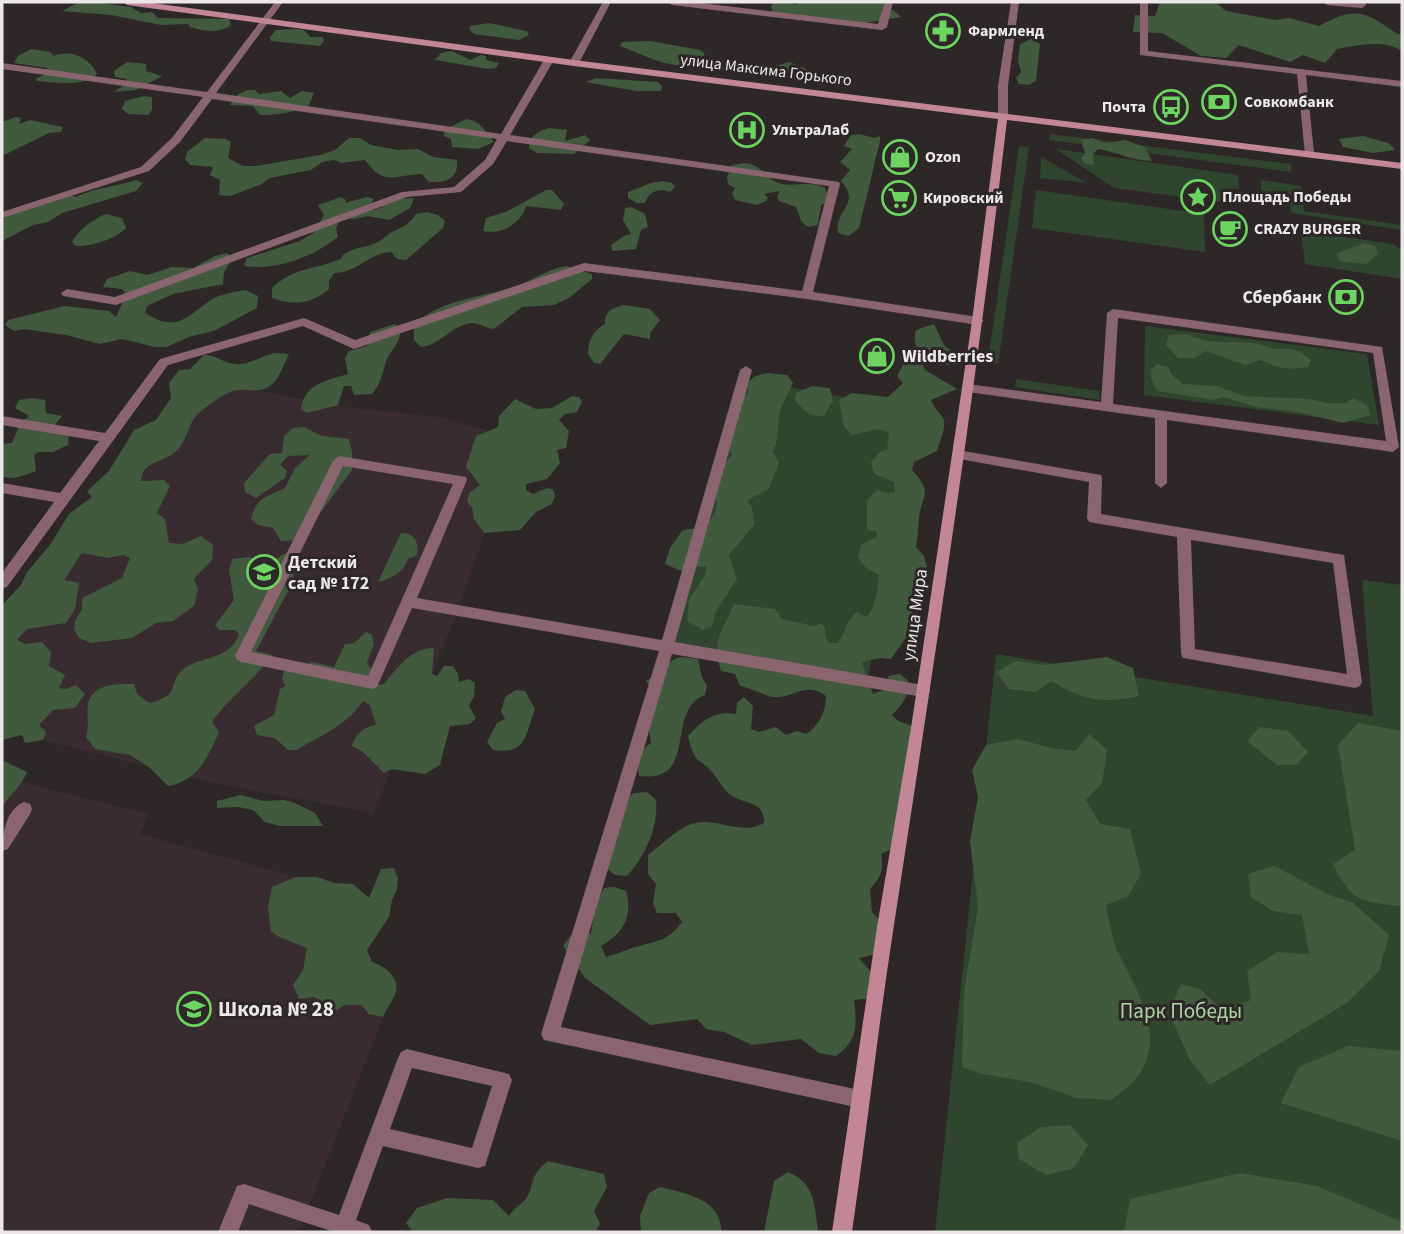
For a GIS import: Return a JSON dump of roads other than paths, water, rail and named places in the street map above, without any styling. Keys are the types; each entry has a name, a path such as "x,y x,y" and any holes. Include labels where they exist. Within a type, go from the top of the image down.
{"main road":[{"name":"улица Максима Горького","path":"127,2 549,60 1402,166"},
{"name":"улица Мира","path":"842,1232 885,927 978,321 1003,115"}],"street":[{"path":"2,215 145,169 176,140 279,2"},
{"path":"574,63 607,2"},
{"path":"671,2 882,27 889,2"},
{"name":"улица Мира","path":"1003,115 1003,86 1015,2"},
{"path":"1144,2 1143,53 1402,84"},
{"path":"1327,2 1362,5 1361,2"},
{"path":"67,293 116,301 406,194 457,190 489,162 549,60"},
{"path":"2,66 835,184 807,295"},
{"path":"1301,72 1309,153"},
{"path":"2,583 164,362 304,322 354,345 584,267 807,295 978,321"},
{"path":"968,388 1393,447 1378,350 1200,324 1113,313 1107,407"},
{"path":"746,370 667,647 550,1034 860,1100"},
{"path":"1161,415 1161,483"},
{"path":"2,420 108,438"},
{"path":"958,456 1096,478 1094,518 1184,533 1339,559 1355,682 1188,654 1184,533"},
{"path":"339,461 461,480 408,602 372,683 242,656 339,461"},
{"path":"2,488 63,499"},
{"path":"408,602 923,691"},
{"path":"2,845 24,809"},
{"path":"228,1232 244,1193 353,1229 378,1135 407,1058 503,1080 478,1159 378,1135"}],"place":[{"name":"Фармленд","path":"943,31"},
{"name":"Совкомбанк","path":"1219,102"},
{"name":"Почта","path":"1171,107"},
{"name":"УльтраЛаб","path":"747,130"},
{"name":"Ozon","path":"900,157"},
{"name":"Площадь Победы","path":"1198,197"},
{"name":"Кировский","path":"899,198"},
{"name":"CRAZY BURGER","path":"1230,229"},
{"name":"Сбербанк","path":"1346,297"},
{"name":"Wildberries","path":"877,356"},
{"name":"Детский сад № 172","path":"264,572"},
{"name":"Школа № 28","path":"194,1009"}],"park label":[{"name":"Парк Победы","path":"1181,1011"}]}
